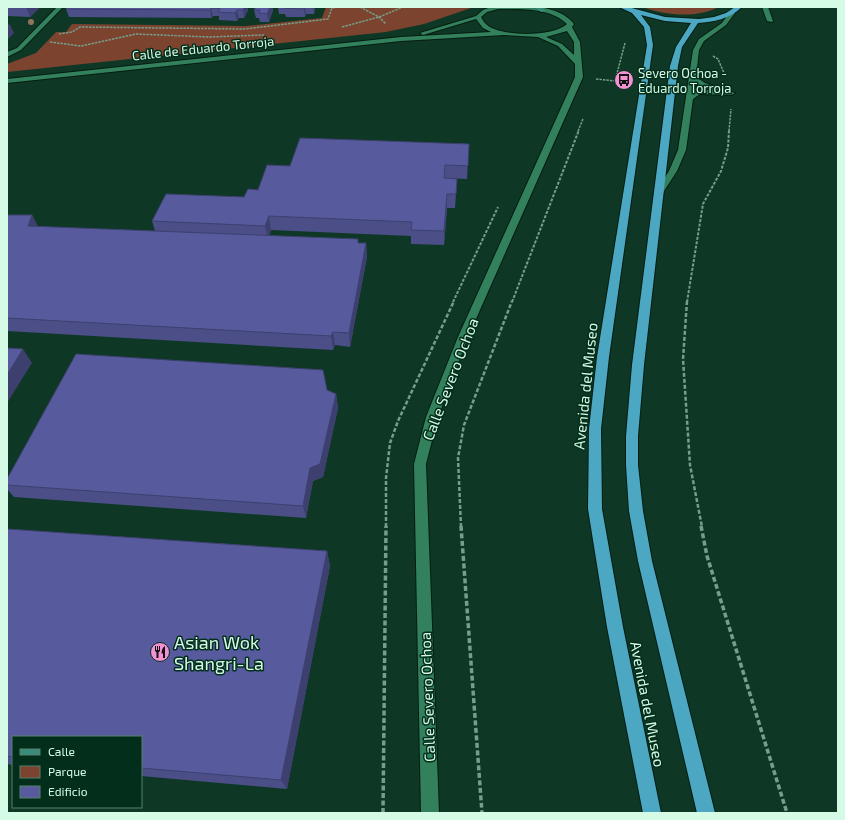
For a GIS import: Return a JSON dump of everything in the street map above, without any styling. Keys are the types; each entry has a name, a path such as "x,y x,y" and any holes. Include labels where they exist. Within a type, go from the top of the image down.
{"highway":[{"path":"622,7 635,12 675,20 716,18 732,13 739,7"},
{"name":"Avenida del Museo","path":"635,12 647,27 650,45 603,356 595,428 595,509 615,627 652,813"},
{"name":"Avenida del Museo","path":"696,20 679,47 674,66 638,365 632,436 632,465 636,511 645,561 706,813"}],"street":[{"path":"8,54 19,49 60,7"},
{"path":"498,7 540,9 555,13 568,20 571,24 569,28 577,42 579,77"},
{"name":"Calle de Eduardo Torroja","path":"401,39 478,17 485,11 498,7"},
{"path":"765,7 770,21 772,7"},
{"path":"660,191 673,171 682,150 696,50 701,40 724,24 732,13"},
{"path":"478,17 485,27 503,33 538,36 551,35 569,28"},
{"name":"Calle de Eduardo Torroja","path":"7,81 401,39 503,33"},
{"path":"538,36 560,45 577,62"},
{"name":"Calle Severo Ochoa","path":"430,813 420,464 432,417 463,337 579,77"},
{"path":"692,77 702,85 731,93"},
{"path":"689,98 699,92 731,93"}],"path":[{"path":"53,34 72,32 80,27 245,29 328,19 332,8 337,7"},
{"path":"360,7 379,17 401,39"},
{"path":"342,27 379,17 403,7"},
{"path":"49,42 81,46 136,34 209,37 269,35"},
{"path":"579,77 615,81 625,43"},
{"path":"708,53 718,59 731,93 728,148 720,171 703,204 684,312 683,358 690,465 707,556 787,813"},
{"path":"596,83 597,73"},
{"path":"482,813 460,524 458,458 464,425 585,112"}],"green space":[{"path":"326,7 474,7 424,24 386,32 7,72 7,64 36,53 56,32 66,32 72,24 246,26 322,18"},
{"path":"642,7 718,7 710,11 700,13 670,14"}],"building":[{"path":"68,7 244,7 243,10 237,10 235,13 218,12 220,8 211,8 210,10 66,9"},
{"path":"256,7 270,7 267,14 259,13 260,10 254,10"},
{"path":"305,7 304,9 284,8"},
{"path":"300,138 469,144 468,166 445,165 444,178 457,179 456,194 447,194 444,231 411,230 412,222 269,216 265,226 152,221 166,194 244,197 248,189 258,190 267,165 290,166"},
{"path":"7,215 32,215 28,226 358,239 358,243 366,243 349,333 333,332 331,336 7,318"},
{"path":"7,348 23,349 7,375"},
{"path":"76,354 323,370 327,390 336,394 320,464 310,468 303,506 7,485 7,479"},
{"name":"Asian Wok Shangri-La","path":"7,529 327,551 281,780 142,768 142,736 12,736 12,757 7,756"}],"place":[{"name":"Severo Ochoa - Eduardo Torroja","path":"624,80"},
{"name":"Asian Wok Shangri-La","path":"160,652"}]}
